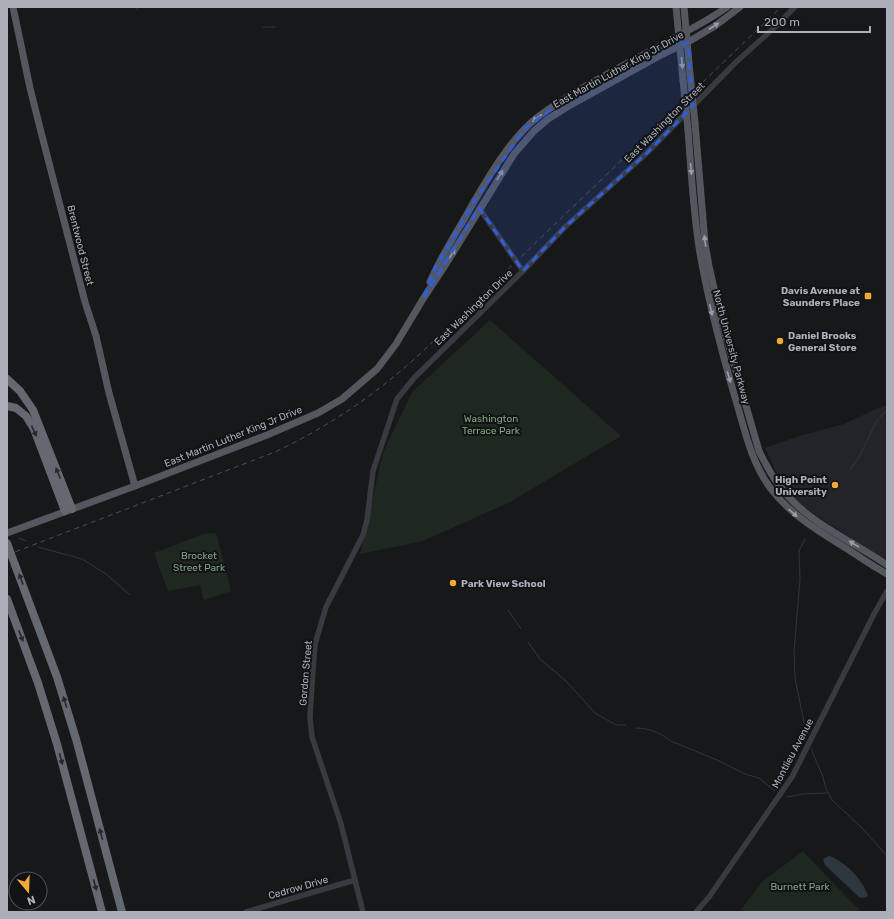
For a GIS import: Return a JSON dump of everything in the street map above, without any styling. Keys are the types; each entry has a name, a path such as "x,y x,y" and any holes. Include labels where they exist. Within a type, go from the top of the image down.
{"highway":[{"path":"7,378 20,391 33,410 69,510"},
{"path":"7,406 16,408 26,416 34,429 69,510"},
{"path":"7,543 57,676 76,739 122,912"},
{"path":"7,599 38,683 57,744 102,912"}],"main road":[{"name":"Brentwood Street","path":"14,7 30,88 41,132 85,302 96,336 109,393 135,486"},
{"name":"North University Parkway","path":"676,7 697,232 702,268 720,346 749,446 763,477 770,488 787,507 798,517 823,534 887,574"},
{"name":"North University Parkway","path":"684,7 705,243 721,319 759,451 779,486 801,509 887,565"},
{"name":"East Martin Luther King Jr Drive","path":"423,299 436,266 473,203 504,154 525,128 538,116 567,98 702,24 727,7"},
{"name":"East Martin Luther King Jr Drive","path":"7,533 267,435 318,412 342,399 372,373 389,354 514,154 534,131 548,119 567,107 688,42 715,26 740,7"}],"street":[{"name":"East Washington Street","path":"545,248 565,227 647,153 735,63 776,27 795,7"},
{"path":"479,208 523,271"},
{"name":"East Washington Drive","path":"414,378 545,248"},
{"name":"Gordon Street","path":"363,912 341,824 314,746 311,727 311,699 315,644 328,602 363,535 367,520 371,478 394,406 400,394 414,378"},
{"name":"Montlieu Avenue","path":"696,912 718,884 792,777 870,621 887,591"},
{"name":"Cedrow Drive","path":"246,912 355,880"}],"highlighted area":[{"path":"679,36 680,46 688,42 693,106 647,153 565,227 523,271 479,208 423,299 436,266 473,203 525,128 567,98"}],"shaded area":[{"name":"High Point University","path":"887,405 887,560 864,547 804,507 788,493 765,448 799,436 844,424"},
{"path":"829,856 841,862 858,877 868,896 863,898 859,897 825,865 823,859"}],"green space":[{"name":"Washington Terrace Park","path":"490,320 621,436 510,502 423,541 360,554 383,453 412,392"},
{"name":"Brocket Street Park","path":"216,533 231,591 204,600 200,585 168,591 154,553 204,534"},
{"name":"Burnett Park","path":"803,851 861,912 739,912 763,881"}],"waterway":[{"path":"263,27 275,27"},
{"path":"850,470 859,456 875,424 887,411"},
{"path":"19,538 26,541"},
{"path":"805,539 799,551 800,579 794,652 795,678 807,737"},
{"path":"38,547 82,559 106,574 130,595"},
{"path":"508,610 521,629"},
{"path":"528,642 540,659 566,681 595,713 616,725 626,725"},
{"path":"636,728 655,732 674,743 680,744 717,760 745,774 759,778 775,791"},
{"path":"811,749 823,777 826,789 832,800 863,829 887,856"},
{"path":"787,797 803,794 827,793"}],"railway":[{"path":"7,555 275,452 315,431 353,408 371,395 422,352 781,7"}],"place":[{"name":"Davis Avenue at Saunders Place","path":"868,296"},
{"name":"Daniel Brooks General Store","path":"780,341"},
{"name":"High Point University","path":"835,485"},
{"name":"Park View School","path":"453,583"}]}
